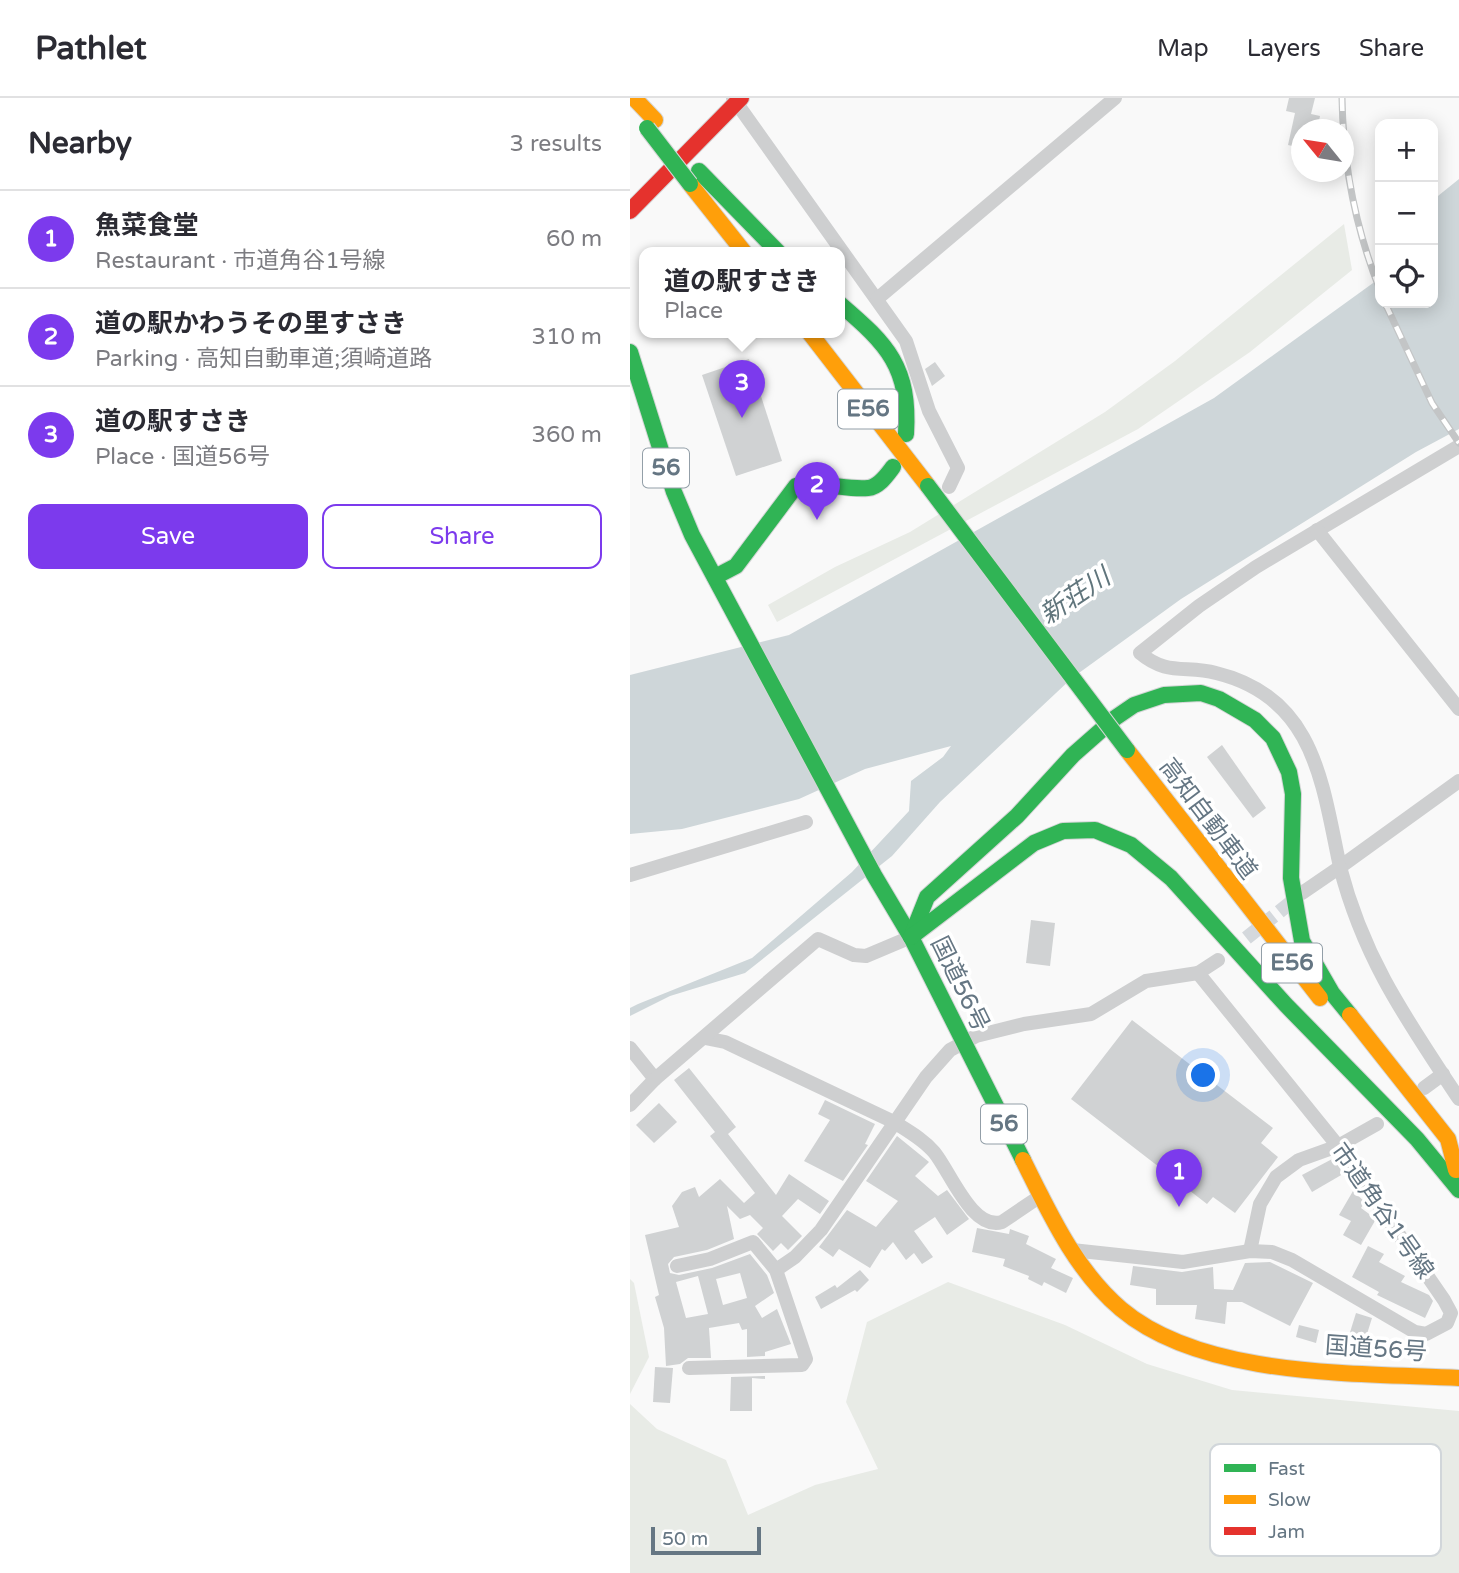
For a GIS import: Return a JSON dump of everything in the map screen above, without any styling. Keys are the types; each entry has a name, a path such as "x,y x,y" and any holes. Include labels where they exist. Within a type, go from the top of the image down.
{"main road":[{"path":"634,98 651,124 694,177 741,247"},
{"path":"632,204 737,100"},
{"path":"630,108 651,124"},
{"path":"694,177 772,247"},
{"path":"845,308 882,340 897,359 907,388 906,434"},
{"name":"高知自動車道","path":"814,338 1258,921 1457,1172"},
{"name":"国道56号","path":"630,352 638,410 678,503 715,578 875,876 911,937 962,1041 1072,1250 1113,1301 1142,1325 1185,1343 1272,1363 1459,1378"},
{"path":"715,578 736,566 781,502 796,486 819,482 870,488 883,480 893,467"},
{"path":"911,937 927,897 1017,816 1073,755 1115,718 1134,705 1164,695 1201,694 1219,699 1255,720 1273,738 1289,772 1293,794 1291,878 1296,916 1308,952 1332,993 1448,1139 1457,1172"},
{"path":"911,937 943,918 1002,865 1037,838 1070,829 1087,829 1124,841 1156,863 1171,878 1277,995 1416,1139 1459,1190"}],"street":[{"path":"877,299 1115,98"},
{"path":"737,100 840,247"},
{"path":"845,254 906,341 929,411 958,468 948,487"},
{"path":"1459,446 1317,530 1210,598 1140,653 1168,670 1208,671 1235,678 1260,691 1281,708 1315,757 1352,914 1383,983 1459,1099"},
{"path":"1317,530 1459,709"},
{"path":"1302,893 1459,781"},
{"path":"630,875 806,822"},
{"path":"630,1105 655,1079 818,939 853,955 866,956 911,937"},
{"path":"776,1270 795,1257 821,1230 926,1077 950,1050 962,1041 1024,1024 1091,1014 1146,981 1198,973 1218,960"},
{"name":"市道角谷1号線","path":"1072,1250 1183,1262 1250,1251 1272,1252 1292,1260 1415,1332 1426,1334 1447,1323 1451,1313 1444,1300 1338,1146 1198,973"},
{"path":"705,1038 725,1042 894,1122 918,1137 934,1152 981,1220 996,1224 1002,1222 1042,1195"},
{"path":"630,1048 655,1079"},
{"path":"1424,1088 1443,1074"},
{"path":"1250,1251 1260,1204 1276,1177 1299,1160 1338,1146 1377,1124"},
{"path":"677,1266 710,1259 753,1242 776,1270 806,1359 802,1365 689,1368"}],"shaded area":[{"path":"1344,224 1352,270 1250,352 1138,429 777,622 768,605 835,567 910,532 1105,412 1175,361"},
{"path":"630,1279 634,1283 649,1357 630,1394"},
{"path":"948,1282 1065,1325 1147,1364 1232,1390 1459,1411 1459,1573 630,1573 630,1404 657,1429 726,1460 748,1515 815,1485 878,1469 846,1402 867,1322"}],"water":[{"name":"新荘川","path":"1459,179 1459,429 1416,452 1181,599 1072,678 940,802 892,856 745,973 670,996 630,1016 630,1008 638,1004 752,958 852,872 909,811 911,781 943,757 951,746 865,769 799,799 682,829 630,834 630,675 789,635 1214,398 1375,282 1375,308 1438,308 1438,196"}],"building":[{"path":"1289,98 1315,98 1311,114 1320,116 1319,119 1294,119 1295,113 1286,111"},
{"path":"749,359 782,461 736,476 702,375"},
{"path":"935,362 945,376 932,386 925,369"},
{"path":"1222,745 1266,808 1253,818 1207,757"},
{"path":"1031,920 1055,923 1050,966 1026,963"},
{"path":"1132,1020 1273,1128 1261,1143 1278,1157 1235,1213 1213,1197 1207,1204 1071,1099"},
{"path":"689,1068 736,1127 728,1134 776,1195 789,1174 829,1201 820,1214 798,1199 782,1216 802,1236 788,1250 781,1243 773,1251 757,1234 763,1228 750,1215 740,1219 727,1206 734,1239 707,1250 674,1257 668,1264 670,1273 679,1275 712,1268 750,1254 767,1275 774,1293 755,1306 762,1318 777,1309 791,1344 765,1352 765,1356 747,1357 747,1329 742,1330 739,1323 709,1328 711,1358 688,1358 680,1364 666,1366 664,1328 655,1297 659,1295 645,1235 679,1227 672,1206 682,1192 695,1187 699,1197 720,1179 744,1203 755,1193 710,1136 715,1132 674,1080","holes":["740,1273 747,1298 723,1305 716,1279","698,1276 708,1314 686,1318 676,1282"]},
{"path":"825,1100 875,1124 865,1144 868,1145 843,1181 804,1161 830,1120 818,1114"},
{"path":"659,1103 677,1122 654,1143 636,1125"},
{"path":"897,1136 929,1162 915,1176 938,1196 947,1190 969,1219 947,1235 935,1217 914,1231 933,1257 922,1264 914,1253 906,1260 893,1242 885,1251 882,1249 870,1268 839,1249 833,1257 819,1247 847,1210 876,1227 898,1201 866,1181"},
{"path":"1334,1158 1343,1174 1312,1192 1302,1175"},
{"path":"1353,1191 1365,1202 1361,1208 1376,1219 1361,1245 1343,1235 1351,1221 1339,1215"},
{"path":"977,1228 1009,1234 1010,1229 1029,1236 1026,1244 1056,1259 1051,1268 1073,1278 1066,1293 1044,1282 1042,1286 1028,1279 1029,1276 1003,1266 1005,1259 972,1252"},
{"path":"1368,1246 1384,1254 1379,1262 1405,1276 1401,1282 1429,1295 1433,1301 1425,1318 1377,1295 1379,1292 1352,1277"},
{"path":"1270,1262 1313,1283 1290,1326 1242,1302 1227,1302 1225,1324 1195,1319 1197,1305 1156,1305 1156,1289 1130,1285 1133,1266 1182,1272 1213,1267 1214,1289 1233,1290 1245,1263"},
{"path":"860,1270 869,1280 857,1292 855,1290 821,1309 815,1297 835,1285 837,1288"},
{"path":"1356,1313 1372,1318 1363,1347 1347,1342"},
{"path":"1299,1325 1319,1330 1316,1343 1296,1337"},
{"path":"655,1367 673,1368 670,1403 653,1402"},
{"path":"765,1376 765,1379 752,1378 752,1411 730,1411 731,1377"}],"tunnel":[{"path":"1230,951 1299,896"}],"railway":[{"path":"1342,98 1352,196 1375,276"},
{"path":"1387,308 1432,403 1459,443"}],"traffic: fast":[{"path":"647,128 690,184"},
{"path":"699,171 773,247"},
{"path":"845,309 883,345 900,374 904,391 906,434"},
{"path":"630,352 674,492 692,535 874,875 912,939 1023,1160"},
{"path":"715,577 736,566 796,486 816,484 868,488 879,483 893,467"},
{"path":"928,486 1127,750"},
{"path":"911,937 927,897 1017,816 1073,755 1115,718 1134,705 1164,695 1201,693 1219,699 1255,720 1273,738 1289,772 1293,794 1291,878 1302,941 1332,993 1350,1015"},
{"path":"911,937 1034,843 1063,831 1095,830 1131,845 1171,878 1286,1005 1417,1139 1459,1190"}],"traffic: slow":[{"path":"634,98 655,120"},
{"path":"690,184 740,247"},
{"path":"814,338 928,486"},
{"path":"1127,750 1320,998"},
{"path":"1350,1015 1448,1139 1456,1170"},
{"path":"1023,1160 1064,1239 1090,1277 1121,1309 1155,1332 1194,1348 1237,1360 1282,1368 1459,1378"}],"traffic: jam":[{"path":"630,211 741,98"}],"place":[{"name":"道の駅すさき","path":"742,418"},
{"name":"道の駅かわうその里すさき","path":"817,520"},
{"name":"魚菜食堂","path":"1179,1207"}]}
